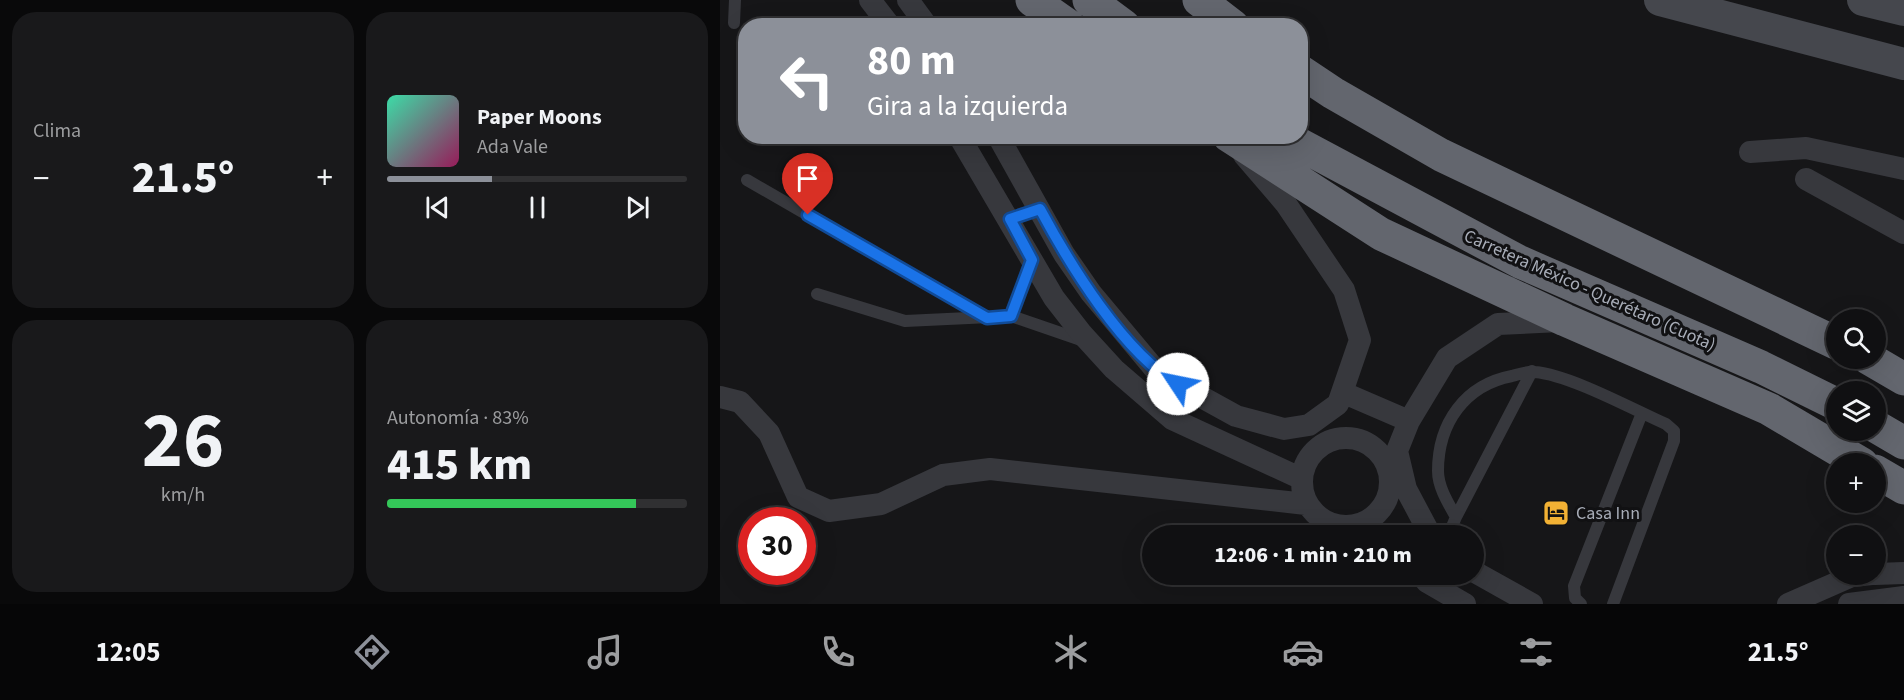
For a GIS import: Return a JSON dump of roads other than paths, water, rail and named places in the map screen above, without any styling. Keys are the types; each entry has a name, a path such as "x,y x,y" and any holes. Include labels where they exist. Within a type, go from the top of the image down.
{"highway":[{"path":"1032,0 1058,18"},
{"path":"1089,0 1113,18"},
{"path":"1199,0 1223,18"},
{"path":"1308,76 1441,155 1826,338"},
{"path":"1241,144 1381,234 1565,320 1769,409 1843,453"},
{"name":"Carretera México - Querétaro (Cuota)","path":"1299,144 1520,262 1761,367 1826,399"},
{"path":"1886,368 1904,379"},
{"path":"1886,432 1904,443"},
{"path":"1886,477 1904,488"}],"street":[{"path":"870,0 884,18"},
{"path":"908,0 921,18"},
{"path":"1660,0 1904,64"},
{"path":"1863,0 1904,10"},
{"path":"964,144 1010,219 1054,298 1090,344 1114,369 1172,419 1300,478"},
{"path":"1003,144 1064,254 1091,293 1158,373 1236,416 1284,429 1309,425 1330,412 1344,393 1360,340 1344,291 1286,204 1236,144"},
{"path":"1750,152 1806,148 1904,169"},
{"path":"1806,179 1904,233"},
{"path":"1010,219 1040,209"},
{"path":"1424,525 1398,486 1392,456 1409,422 1447,358 1498,324 1565,320"},
{"path":"1344,393 1409,422"},
{"path":"720,397 740,402 769,433 798,497 829,511 881,504 943,475 990,469 1306,504 1329,523 1342,525"},
{"path":"1330,412 1356,438 1392,456"},
{"path":"1306,504 1300,478 1313,450 1309,425"},
{"path":"1313,450 1333,439 1356,438"},
{"path":"1375,525 1384,505 1398,486"},
{"path":"1886,574 1904,573"},
{"path":"1484,577 1532,604"},
{"path":"1438,585 1465,604"},
{"path":"1788,604 1831,585"},
{"path":"1849,604 1904,597"}],"lane":[{"path":"734,23 735,0"},
{"path":"747,180 987,318"},
{"path":"1011,316 1032,260"},
{"path":"817,294 905,321 1011,316 1090,344"},
{"path":"1453,525 1532,371"},
{"path":"1456,517 1444,496 1438,472 1442,440 1450,417 1466,396 1494,379 1532,371 1553,375 1666,424 1674,430 1674,441 1613,604"},
{"path":"1581,604 1575,598 1574,586 1642,413"}],"place":[{"name":"Casa Inn","path":"1556,513"}]}
